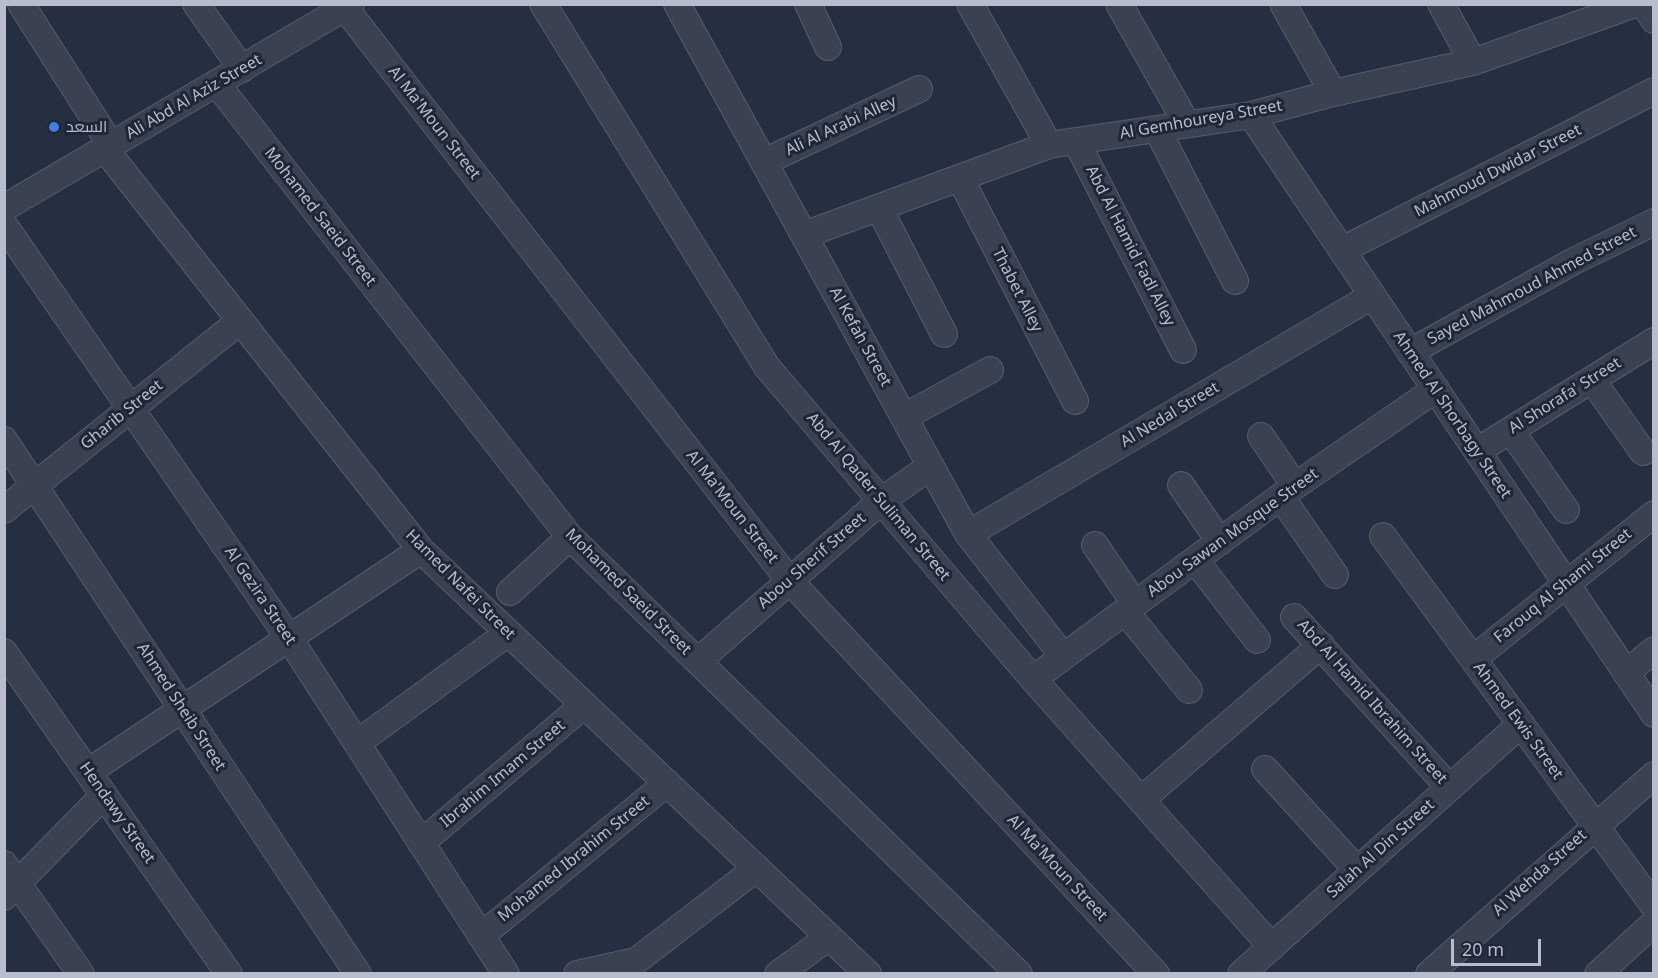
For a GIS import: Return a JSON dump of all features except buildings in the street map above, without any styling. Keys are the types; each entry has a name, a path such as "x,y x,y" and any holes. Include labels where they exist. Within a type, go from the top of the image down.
{"street":[{"name":"Hamed Nafei Street","path":"21,4 108,147 240,321 421,550 868,974"},
{"path":"196,4 242,69"},
{"name":"Abd Al Qader Suliman Street","path":"543,4 767,367 1032,679 1272,947"},
{"name":"Al Kefah Street","path":"677,4 968,534 1063,656"},
{"path":"808,4 828,47"},
{"path":"970,4 1049,145"},
{"path":"1119,4 1187,124"},
{"path":"1283,4 1333,93"},
{"path":"1441,4 1473,62"},
{"name":"Al Gemhoureya Street","path":"804,235 1049,145 1251,115 1333,93 1473,62 1635,4"},
{"path":"1644,4 1653,20"},
{"name":"Ali Abd Al Aziz Street","path":"6,208 346,6"},
{"name":"Al Ma'Moun Street","path":"346,6 789,580 1156,974"},
{"name":"Mohamed Saeid Street","path":"217,84 570,537 1019,974"},
{"name":"Ali Al Arabi Alley","path":"764,162 919,89"},
{"name":"Mahmoud Dwidar Street","path":"1342,250 1653,91"},
{"name":"Ahmed Al Shorbagy Street","path":"1251,115 1653,714"},
{"path":"1156,129 1235,281"},
{"name":"Abd Al Hamid Fadl Alley","path":"1076,141 1184,350"},
{"name":"Thabet Alley","path":"960,178 1075,401"},
{"name":"Al Gezira Street","path":"6,208 130,408 289,638 506,974"},
{"path":"879,208 944,334"},
{"name":"Sayed Mahmoud Ahmed Street","path":"1410,352 1574,261 1653,222"},
{"name":"Al Nedal Street","path":"968,534 1372,296"},
{"name":"Gharib Street","path":"4,510 240,321"},
{"name":"Al Shorafa' Street","path":"1477,451 1653,341"},
{"path":"904,417 990,370"},
{"path":"1592,380 1643,452"},
{"name":"Abou Sawan Mosque Street","path":"1032,679 1288,491 1436,389"},
{"path":"1511,431 1566,510"},
{"path":"1262,436 1288,491 1335,575"},
{"name":"Ahmed Sheib Street","path":"4,440 358,974"},
{"name":"Abou Sherif Street","path":"698,661 881,501 931,466"},
{"path":"1181,485 1220,542"},
{"name":"Farouq Al Shami Street","path":"1473,659 1653,514"},
{"name":"Ahmed Ewis Street","path":"1383,536 1653,906"},
{"path":"510,592 570,537"},
{"path":"1095,544 1130,608 1189,690"},
{"path":"88,772 421,550"},
{"path":"1195,560 1257,640"},
{"name":"Abd Al Hamid Ibrahim Street","path":"1294,617 1450,788"},
{"path":"357,743 508,633"},
{"path":"1141,800 1321,645"},
{"path":"1626,673 1653,650"},
{"name":"Hendawy Street","path":"4,652 229,974"},
{"name":"Ibrahim Imam Street","path":"421,843 584,705"},
{"name":"Salah Al Din Street","path":"1241,974 1521,724"},
{"path":"1265,769 1357,870"},
{"name":"Al Wehda Street","path":"1429,974 1594,825 1653,775"},
{"name":"Mohamed Ibrahim Street","path":"481,936 667,783"},
{"path":"81,974 9,882 105,795"},
{"path":"577,974 642,967 757,868"},
{"path":"1598,974 1653,923"},
{"path":"778,974 829,937"}],"place":[{"name":"السعد","path":"54,127"}]}
